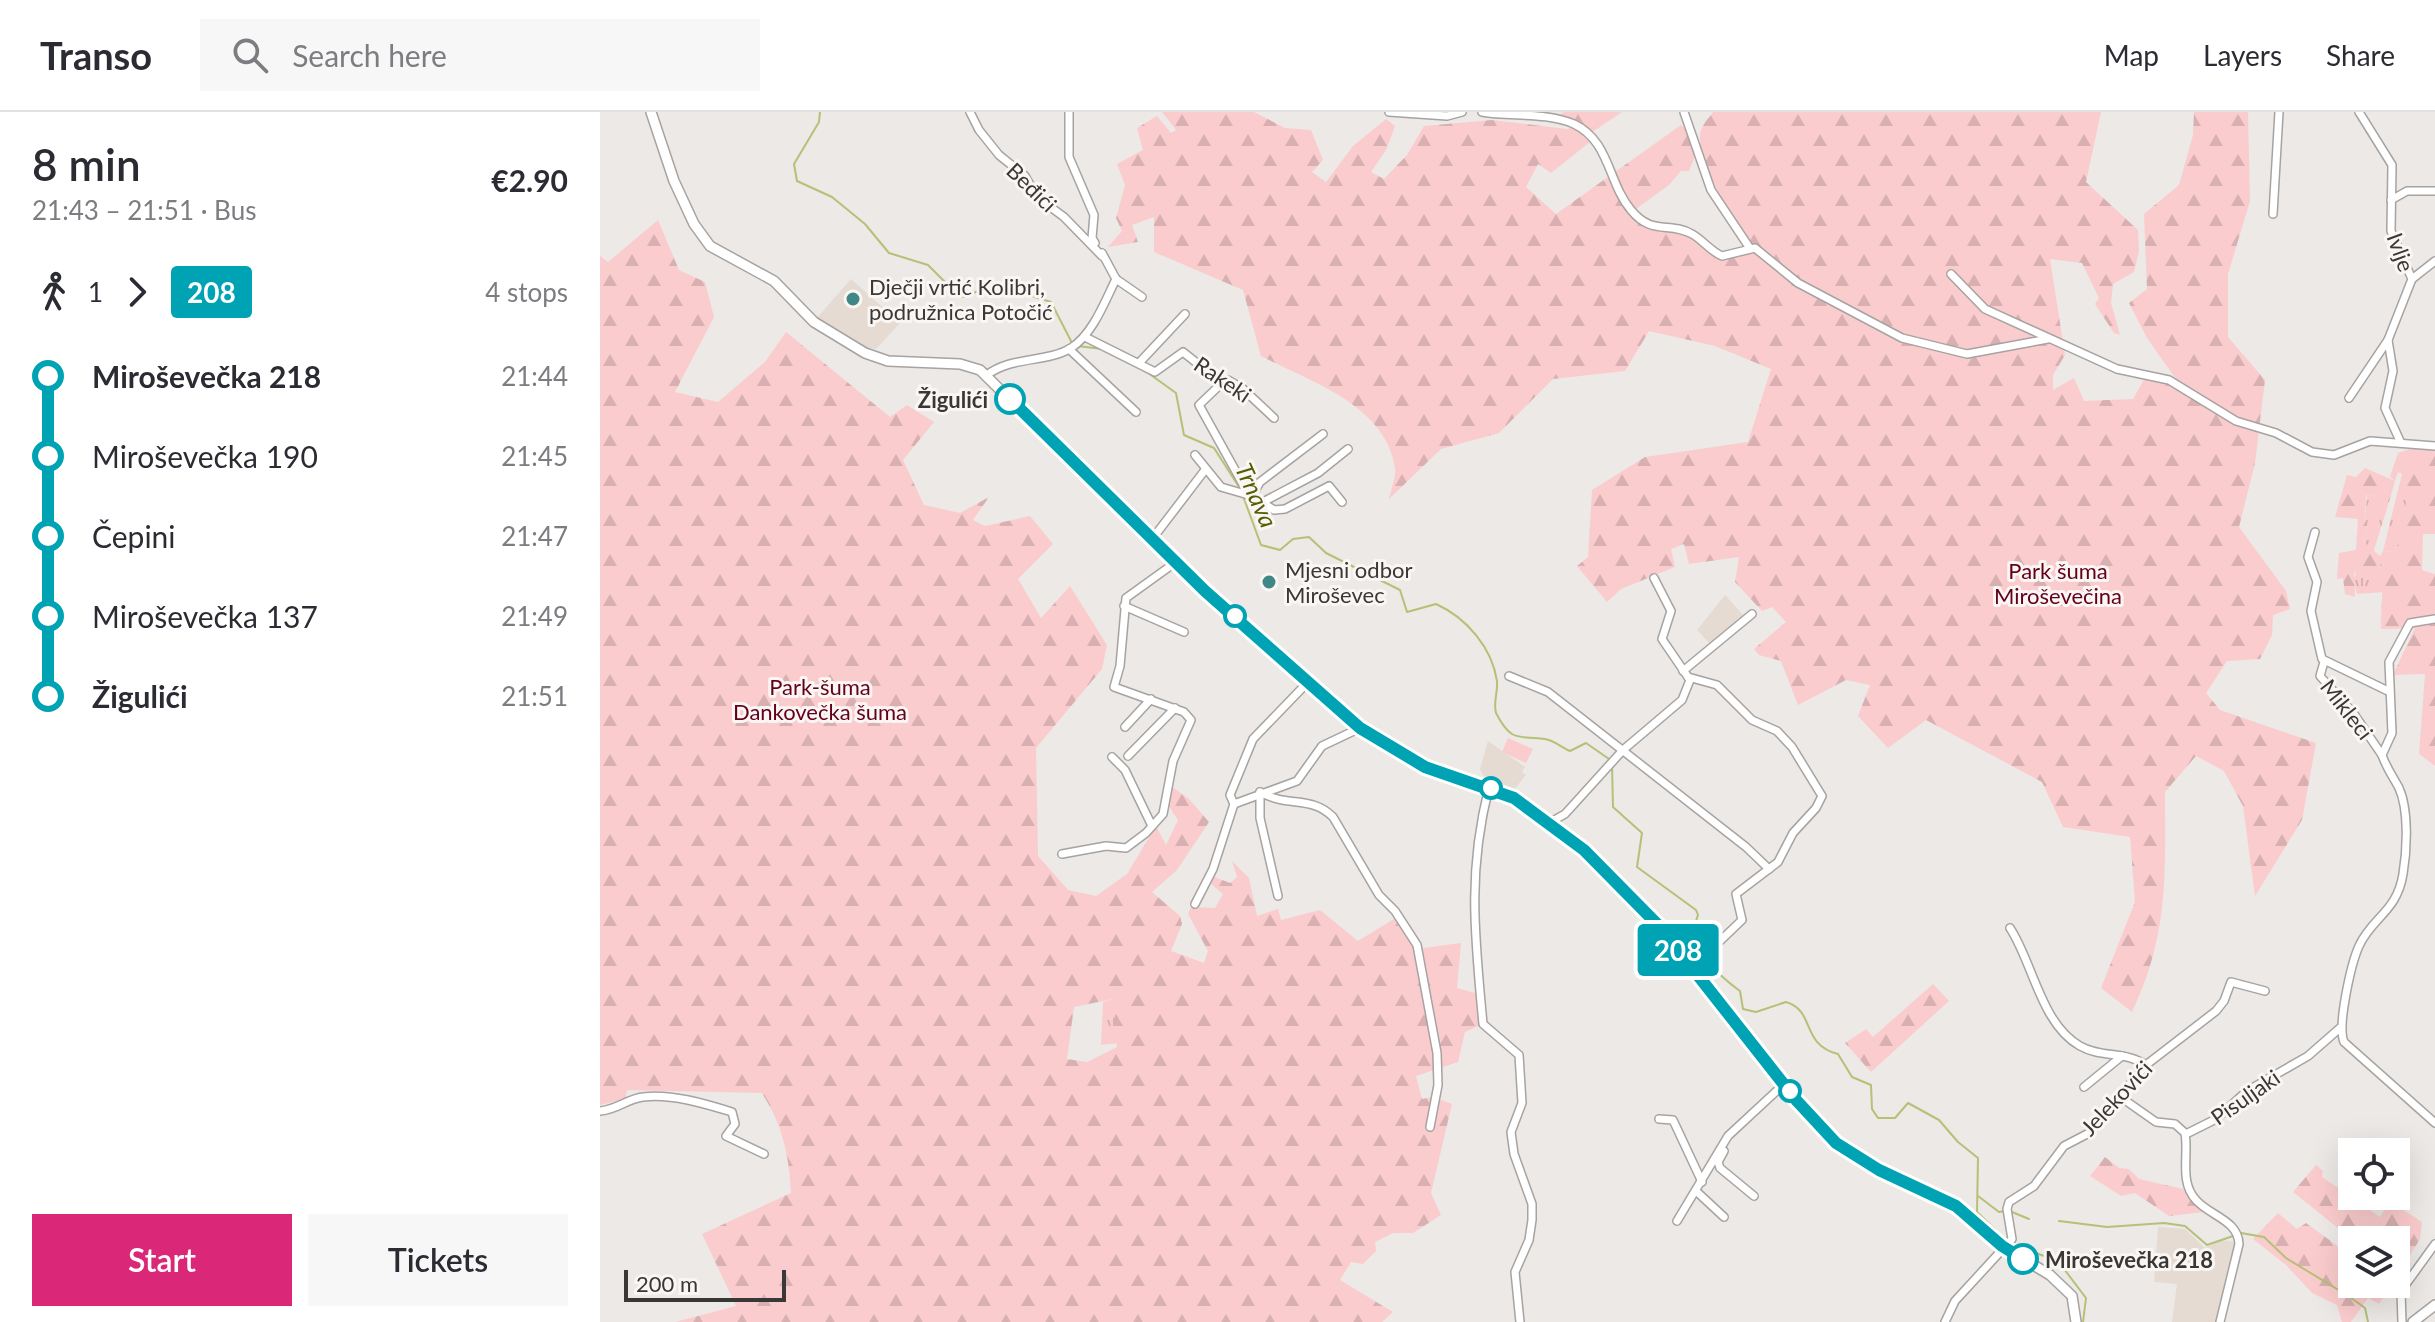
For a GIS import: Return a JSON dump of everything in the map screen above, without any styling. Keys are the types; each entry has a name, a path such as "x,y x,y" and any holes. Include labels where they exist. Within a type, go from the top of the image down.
{"main road":[{"path":"651,112 674,181 694,224 710,246 774,281 814,322 865,353 916,365 960,364 987,375 1176,562 1360,728 1425,767 1514,798 1584,850 1694,958 1784,1084 1836,1143 1879,1170 1956,1206 2050,1275 2069,1291 2074,1302 2076,1322"},
{"path":"2413,1322 2435,1305"}],"street":[{"name":"Beđići","path":"970,112 979,130 999,155 1025,176 1037,197 1064,217 1102,256"},
{"path":"1069,112 1069,157 1094,215 1092,238 1116,279 1142,297"},
{"path":"1389,112 1447,116 1462,112"},
{"path":"1482,112 1555,119 1576,125 1605,154 1621,195 1641,220 1655,228 1692,234 1722,256 1737,255 1749,247"},
{"path":"1684,112 1711,190 1749,247 1762,252 1798,283 1902,338 1967,354 2048,339"},
{"path":"2273,214 2279,112"},
{"name":"Ivlje","path":"2359,112 2392,165 2391,231 2412,279 2388,340 2393,371 2385,408 2400,441"},
{"path":"2391,200 2407,191 2435,191"},
{"path":"2412,279 2435,261"},
{"path":"1951,274 1985,309 2117,369 2156,376 2183,387 2236,421 2276,433 2312,452 2334,455 2370,441 2435,446"},
{"path":"987,375 1004,366 1072,347 1085,337 1116,279"},
{"path":"1085,337 1139,363 1185,314"},
{"path":"2349,398 2388,340"},
{"path":"1072,347 1136,412"},
{"name":"Rakeki","path":"1139,363 1155,372 1183,352 1222,383 1228,380 1242,388 1274,418"},
{"path":"1222,383 1199,405 1199,410 1216,431 1223,452 1246,495"},
{"path":"1246,495 1323,434"},
{"path":"1263,502 1318,473 1348,449"},
{"path":"1195,455 1221,487 1263,502 1274,510 1285,509 1329,486"},
{"path":"1153,538 1205,470"},
{"path":"1318,473 1342,502"},
{"name":"Mikleci","path":"2315,532 2308,557 2317,582 2311,611 2324,662 2320,676 2354,714 2382,755"},
{"path":"1062,854 1106,846 1126,848 1152,826 1167,803 1173,761 1191,720 1175,708 1114,687 1120,666 1126,598 1176,562"},
{"path":"1549,823 1565,814 1623,750 1682,700 1689,687 1685,674 1662,639 1671,611 1654,578"},
{"path":"1124,606 1184,632"},
{"path":"1685,674 1752,614"},
{"path":"2435,619 2417,620 2403,630 2389,662 2392,733 2382,755 2400,790 2404,813 2403,875 2389,912 2372,926 2359,946 2340,1028 2344,1042 2435,1123"},
{"name":"Mikleci","path":"2324,662 2348,670 2388,691"},
{"path":"1685,674 1717,685 1752,720 1785,739 1822,796 1816,808 1793,833 1778,862 1736,894 1742,920 1694,958"},
{"path":"1509,676 1548,692 1769,869"},
{"path":"1195,904 1213,869 1234,804 1230,795 1253,739 1309,681"},
{"path":"1125,727 1151,699"},
{"path":"1128,756 1175,708"},
{"path":"1234,804 1297,781 1322,746 1360,728"},
{"path":"1112,757 1125,770 1152,826"},
{"path":"1489,787 1474,859 1475,964 1483,1024 1519,1055 1522,1103 1511,1132 1514,1154 1532,1204 1529,1240 1515,1272 1520,1322"},
{"path":"1260,792 1260,818 1278,896"},
{"path":"1260,792 1290,804 1308,802 1323,808 1333,817 1379,895 1412,935 1436,1041 1438,1085 1430,1127"},
{"path":"2010,928 2046,1003 2068,1038 2093,1051 2122,1056 2146,1065"},
{"name":"Jelekovići","path":"2006,1243 2007,1211 2011,1200 2034,1186 2064,1146 2089,1133 2146,1065 2216,1011 2224,1001 2231,982 2265,991"},
{"name":"Pisuljaki","path":"2186,1134 2216,1119 2257,1084 2308,1056 2340,1028"},
{"path":"2084,1087 2122,1056"},
{"path":"1677,1221 1728,1136 1784,1084"},
{"path":"600,1111 614,1110 639,1097 663,1096 717,1108 732,1112 735,1124 726,1136 764,1154"},
{"path":"2119,1096 2156,1122 2175,1124 2186,1134 2185,1170 2191,1194 2231,1226 2239,1237 2220,1322"},
{"path":"1659,1119 1673,1120 1702,1182"},
{"path":"1737,1129 1718,1165 1754,1196"},
{"path":"1696,1191 1724,1217"},
{"path":"1945,1322 1951,1305 2006,1243"},
{"path":"2402,1322 2401,1291 2435,1244"}],"shaded area":[{"name":"Dječji vrtić Kolibri, podružnica Potočić","path":"851,279 900,323 876,349 861,347 816,319"},
{"path":"1725,595 1745,617 1712,646 1697,630"},
{"path":"1488,741 1525,767 1522,772 1526,775 1512,792 1483,775 1480,769"},
{"path":"2158,1227 2185,1229 2205,1248 2222,1240 2234,1242 2219,1322 2172,1322 2177,1284 2154,1282"}],"green space":[{"name":"Park šuma Miroševečina","path":"1162,112 1254,112 1285,128 1311,130 1323,160 1312,172 1326,182 1353,146 1386,119 1395,126 1386,150 1371,172 1384,179 1407,155 1424,126 1492,120 1567,129 1578,126 1556,117 1564,112 1622,112 1588,135 1590,142 1551,173 1538,164 1526,187 1556,214 1681,125 1694,136 1695,156 1689,171 1681,171 1669,185 1633,211 1731,258 1746,241 1723,202 1702,153 1702,128 1713,112 2101,112 2086,182 2138,230 2139,251 2134,272 2113,284 2111,303 2120,335 2114,333 2095,304 2099,298 2082,263 2050,259 2065,355 2053,375 2053,390 2074,378 2084,401 2133,399 2145,378 2178,382 2147,338 2129,303 2147,289 2144,214 2179,185 2193,135 2194,112 2248,112 2250,201 2228,274 2228,337 2265,380 2255,463 2239,527 2286,591 2290,609 2273,615 2272,635 2260,659 2227,661 2206,693 2220,710 2316,743 2302,820 2255,896 2243,806 2224,771 2196,756 2165,792 2164,878 2159,930 2153,957 2132,1012 2101,988 2135,902 2130,837 2063,827 2042,782 1926,720 1888,748 1858,716 1870,685 1846,680 1798,705 1781,661 1759,655 1754,649 1786,622 1772,607 1762,611 1735,582 1739,557 1689,564 1684,544 1671,549 1675,567 1621,589 1607,602 1577,566 1588,557 1592,490 1645,457 1748,442 1771,369 1715,346 1649,331 1625,371 1553,379 1499,433 1441,449 1389,499 1395,468 1389,446 1377,427 1343,398 1261,356 1243,290 1154,252 1154,217 1132,225 1138,242 1108,247 1122,231 1116,218 1125,185 1117,164 1143,150 1137,128 1157,116 1171,133 1176,130"},
{"name":"Park-šuma Dankovečka šuma","path":"658,220 679,270 705,282 714,317 675,392 718,402 765,362 786,332 890,417 907,405 934,422 903,460 924,505 960,513 989,497 973,520 985,526 1030,516 1053,544 1018,579 1041,618 1070,586 1107,645 1102,669 1036,748 1038,856 1068,890 1096,896 1127,874 1156,826 1166,845 1178,820 1168,805 1171,786 1189,799 1209,822 1177,870 1152,892 1180,916 1182,924 1171,951 1204,963 1208,951 1188,914 1191,907 1215,908 1223,894 1210,883 1212,876 1230,883 1237,877 1232,861 1249,878 1257,916 1278,909 1281,920 1320,910 1358,941 1397,917 1416,949 1461,943 1457,988 1479,994 1481,1025 1465,1032 1458,1062 1416,1076 1422,1099 1433,1097 1452,1104 1431,1193 1441,1215 1413,1233 1393,1233 1375,1242 1376,1251 1363,1264 1351,1262 1340,1280 1393,1312 1382,1322 675,1322 736,1306 702,1234 791,1193 784,1141 762,1093 627,1090 625,1099 600,1105 600,256 608,262","holes":["1113,999 1117,1047 1087,1062 1067,1059 1074,1007"]},
{"path":"2419,446 2435,449 2435,534 2423,534 2422,570 2435,574 2435,766 2419,754 2425,674 2393,675 2415,628 2381,629 2383,566 2380,562 2373,569 2354,568 2355,597 2345,594 2343,578 2337,579 2339,553 2356,550 2358,519 2335,517 2347,475 2356,477 2365,468 2395,481 2389,502 2382,500 2382,507 2370,512 2375,496 2366,495 2365,519 2368,520 2364,542 2380,556 2383,551 2395,552 2400,538 2396,529 2411,508 2405,505 2408,499 2398,453"},
{"path":"2398,453 2411,508 2395,552 2383,551 2402,474 2398,472 2395,481 2390,477"},
{"path":"2367,495 2376,496 2371,511 2382,500 2389,502 2373,553 2364,542 2368,520 2365,519"},
{"path":"2379,562 2383,566 2385,585 2379,630 2383,592 2357,594 2353,567"},
{"path":"1508,738 1533,749 1526,763 1502,752"},
{"path":"1933,984 1949,1001 1871,1072 1845,1043 1866,1029 1873,1037"},
{"path":"1114,999 1118,1043 1101,1045 1103,1002"},
{"path":"2105,1157 2119,1168 2129,1169 2139,1179 2183,1189 2204,1212 2169,1216 2135,1193 2121,1196 2090,1176"},
{"path":"2316,1165 2323,1171 2322,1177 2338,1188 2338,1210 2370,1210 2380,1217 2384,1210 2404,1210 2422,1222 2420,1239 2410,1255 2410,1226 2338,1228 2293,1192"},
{"path":"2278,1213 2297,1229 2306,1223 2338,1246 2338,1298 2368,1298 2351,1322 2342,1322 2337,1305 2312,1293 2286,1265 2253,1239"},
{"path":"2368,1298 2383,1298 2379,1304"}],"waterway":[{"name":"Trnava","path":"820,112 819,122 794,164 797,181 832,197 865,224 889,253 928,265 959,296 965,297 993,284 1051,302 1072,343"},
{"name":"Trnava","path":"1077,346 1103,349"},
{"name":"Trnava","path":"1144,370 1176,393 1184,435 1214,448 1241,490"},
{"name":"Trnava","path":"1243,496 1261,545 1280,550 1293,539 1309,537 1326,553 1400,590 1407,612 1436,604 1458,617 1476,635 1490,657 1497,681 1496,713 1512,734 1548,740 1570,751 1586,743 1609,759"},
{"name":"Trnava","path":"1612,765 1613,807 1642,833 1637,867 1696,910 1698,915 1692,933 1695,951"},
{"name":"Trnava","path":"1699,956 1740,991 1743,1009 1756,1012 1786,1002 1795,1006 1818,1043 1838,1054 1852,1077 1871,1085 1872,1109 1878,1118 1895,1118 1908,1103 1939,1120 1958,1142 1978,1158 1977,1212 2006,1240"},
{"path":"1978,1196 1999,1212 2005,1211"},
{"path":"2012,1212 2029,1219"},
{"path":"2059,1221 2107,1227 2164,1223 2185,1226 2207,1245 2233,1236"},
{"path":"2241,1233 2264,1237 2286,1258 2350,1297 2365,1308 2368,1322"},
{"name":"Trnava","path":"2011,1244 2058,1261 2086,1298 2083,1322"}],"bus line":[{"name":"208","path":"1010,399 1205,591 1360,728 1425,767 1514,798 1584,850 1632,894 1797,1101 1836,1143 1879,1170 1956,1206 2002,1246 2023,1259"}],"place":[{"name":"Dječji vrtić Kolibri, podružnica Potočić","path":"853,299"},
{"name":"Žigulići","path":"1010,399"},
{"name":"Mjesni odbor Miroševec","path":"1269,582"},
{"name":"Miroševečka 218","path":"2023,1259"}]}
